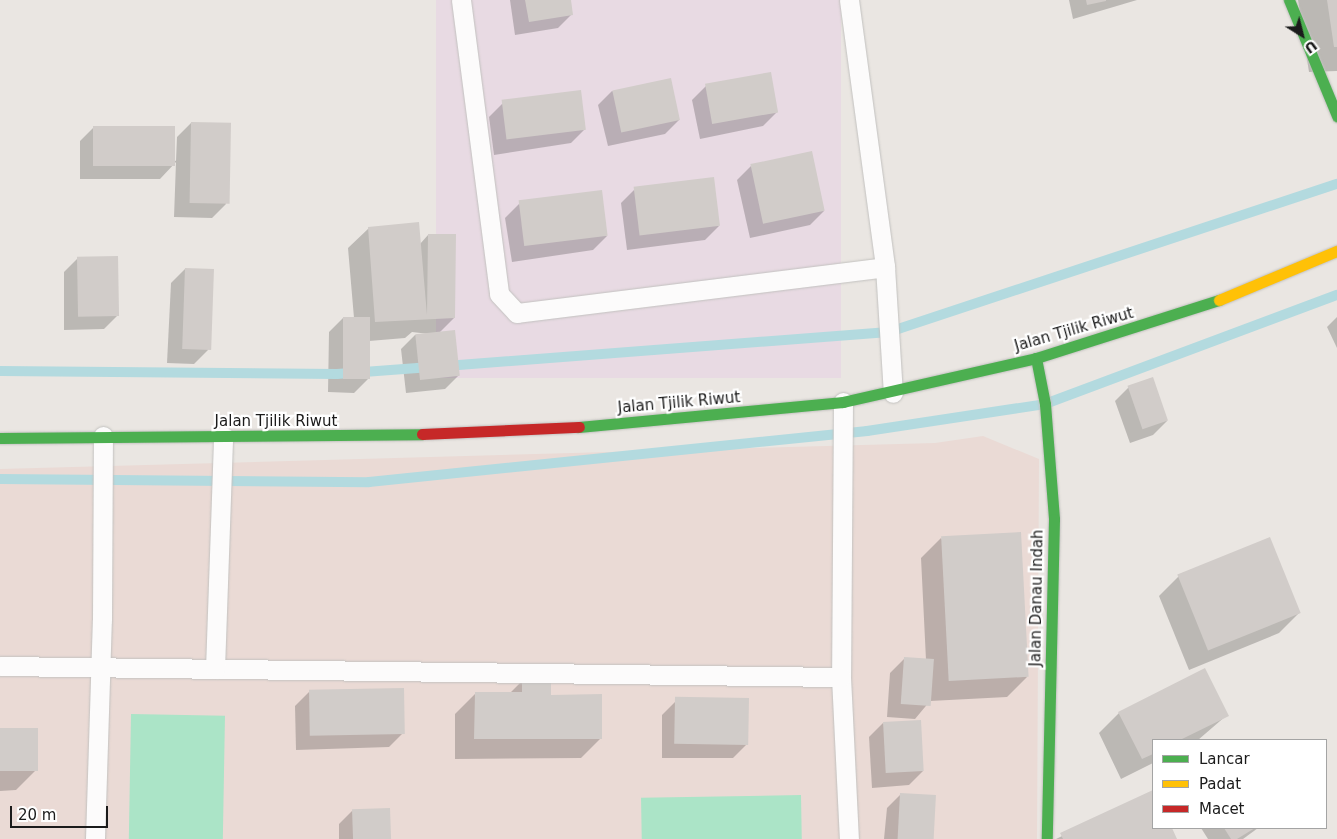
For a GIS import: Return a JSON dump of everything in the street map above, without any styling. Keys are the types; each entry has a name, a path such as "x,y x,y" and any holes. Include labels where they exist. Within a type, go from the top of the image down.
{"main road":[{"path":"1290,0 1337,116"},
{"name":"Jalan Tjilik Riwut","path":"0,438 102,436 341,437 568,428 844,402 893,393 1036,358 1192,311 1337,251"},
{"name":"Jalan Danau Indah","path":"1036,358 1045,404 1054,518 1047,839"}],"lane":[{"path":"461,0 499,294 517,312 885,267"},
{"path":"849,0 885,267 893,393"},
{"path":"844,402 841,677 849,839"},
{"path":"95,839 102,620 102,436"},
{"path":"215,669 223,436"},
{"path":"0,666 841,677"}],"shaded area":[{"path":"436,0 841,0 841,378 436,378"},
{"path":"983,436 1039,459 1037,839 0,839 0,469 935,443"}],"green space":[{"path":"131,714 225,716 223,839 129,839"},
{"path":"801,795 802,839 642,839 641,798"}],"building":[{"path":"525,0 571,0 573,15 529,22"},
{"path":"1086,0 1106,0 1106,1 1087,5"},
{"path":"1327,0 1337,0 1337,47 1334,47"},
{"path":"771,72 778,112 712,124 705,84"},
{"path":"671,78 680,120 621,133 612,90"},
{"path":"581,90 586,130 506,139 502,100"},
{"path":"191,122 231,123 230,204 190,203"},
{"path":"93,126 175,126 175,166 93,166"},
{"path":"812,151 825,211 763,224 750,164"},
{"path":"714,177 720,226 640,236 634,187"},
{"path":"602,190 608,236 524,246 519,200"},
{"path":"419,222 427,315 428,234 456,234 455,318 375,322 368,227"},
{"path":"118,256 119,316 78,317 77,257"},
{"path":"185,268 214,269 211,350 182,349"},
{"path":"343,317 370,317 370,379 343,379"},
{"path":"455,330 460,376 420,380 415,334"},
{"path":"1153,377 1168,420 1142,429 1127,386"},
{"path":"1021,532 1029,677 949,681 941,536"},
{"path":"1270,537 1301,613 1208,650 1177,574"},
{"path":"904,657 934,659 931,706 901,704"},
{"path":"1205,668 1229,716 1182,739 1152,739 1152,754 1142,759 1118,712"},
{"path":"522,678 551,678 551,695 602,694 602,739 474,739 475,692 522,692"},
{"path":"404,688 405,734 310,736 309,690"},
{"path":"675,697 749,698 748,745 674,744"},
{"path":"921,720 924,771 886,773 883,722"},
{"path":"0,728 38,728 38,771 0,771"},
{"path":"1152,790 1152,829 1172,829 1177,839 1063,839 1060,833"},
{"path":"900,793 936,795 934,839 898,839"},
{"path":"390,808 391,839 353,839 352,809"},
{"path":"1225,829 1253,829 1237,839 1231,839"}],"waterway":[{"path":"446,366 889,332 1337,184"},
{"path":"0,479 369,482 867,431 1045,404 1337,295"},
{"path":"0,371 337,374 431,367"}],"traffic: fast":[{"path":"1289,0 1337,116"},
{"path":"579,427 843,402 1036,358 1219,300"},
{"path":"1036,358 1045,404 1054,519 1047,839"},
{"path":"0,438 422,434"}],"traffic: slow":[{"path":"1219,300 1337,251"}],"traffic: jam":[{"path":"422,434 579,427"}]}
